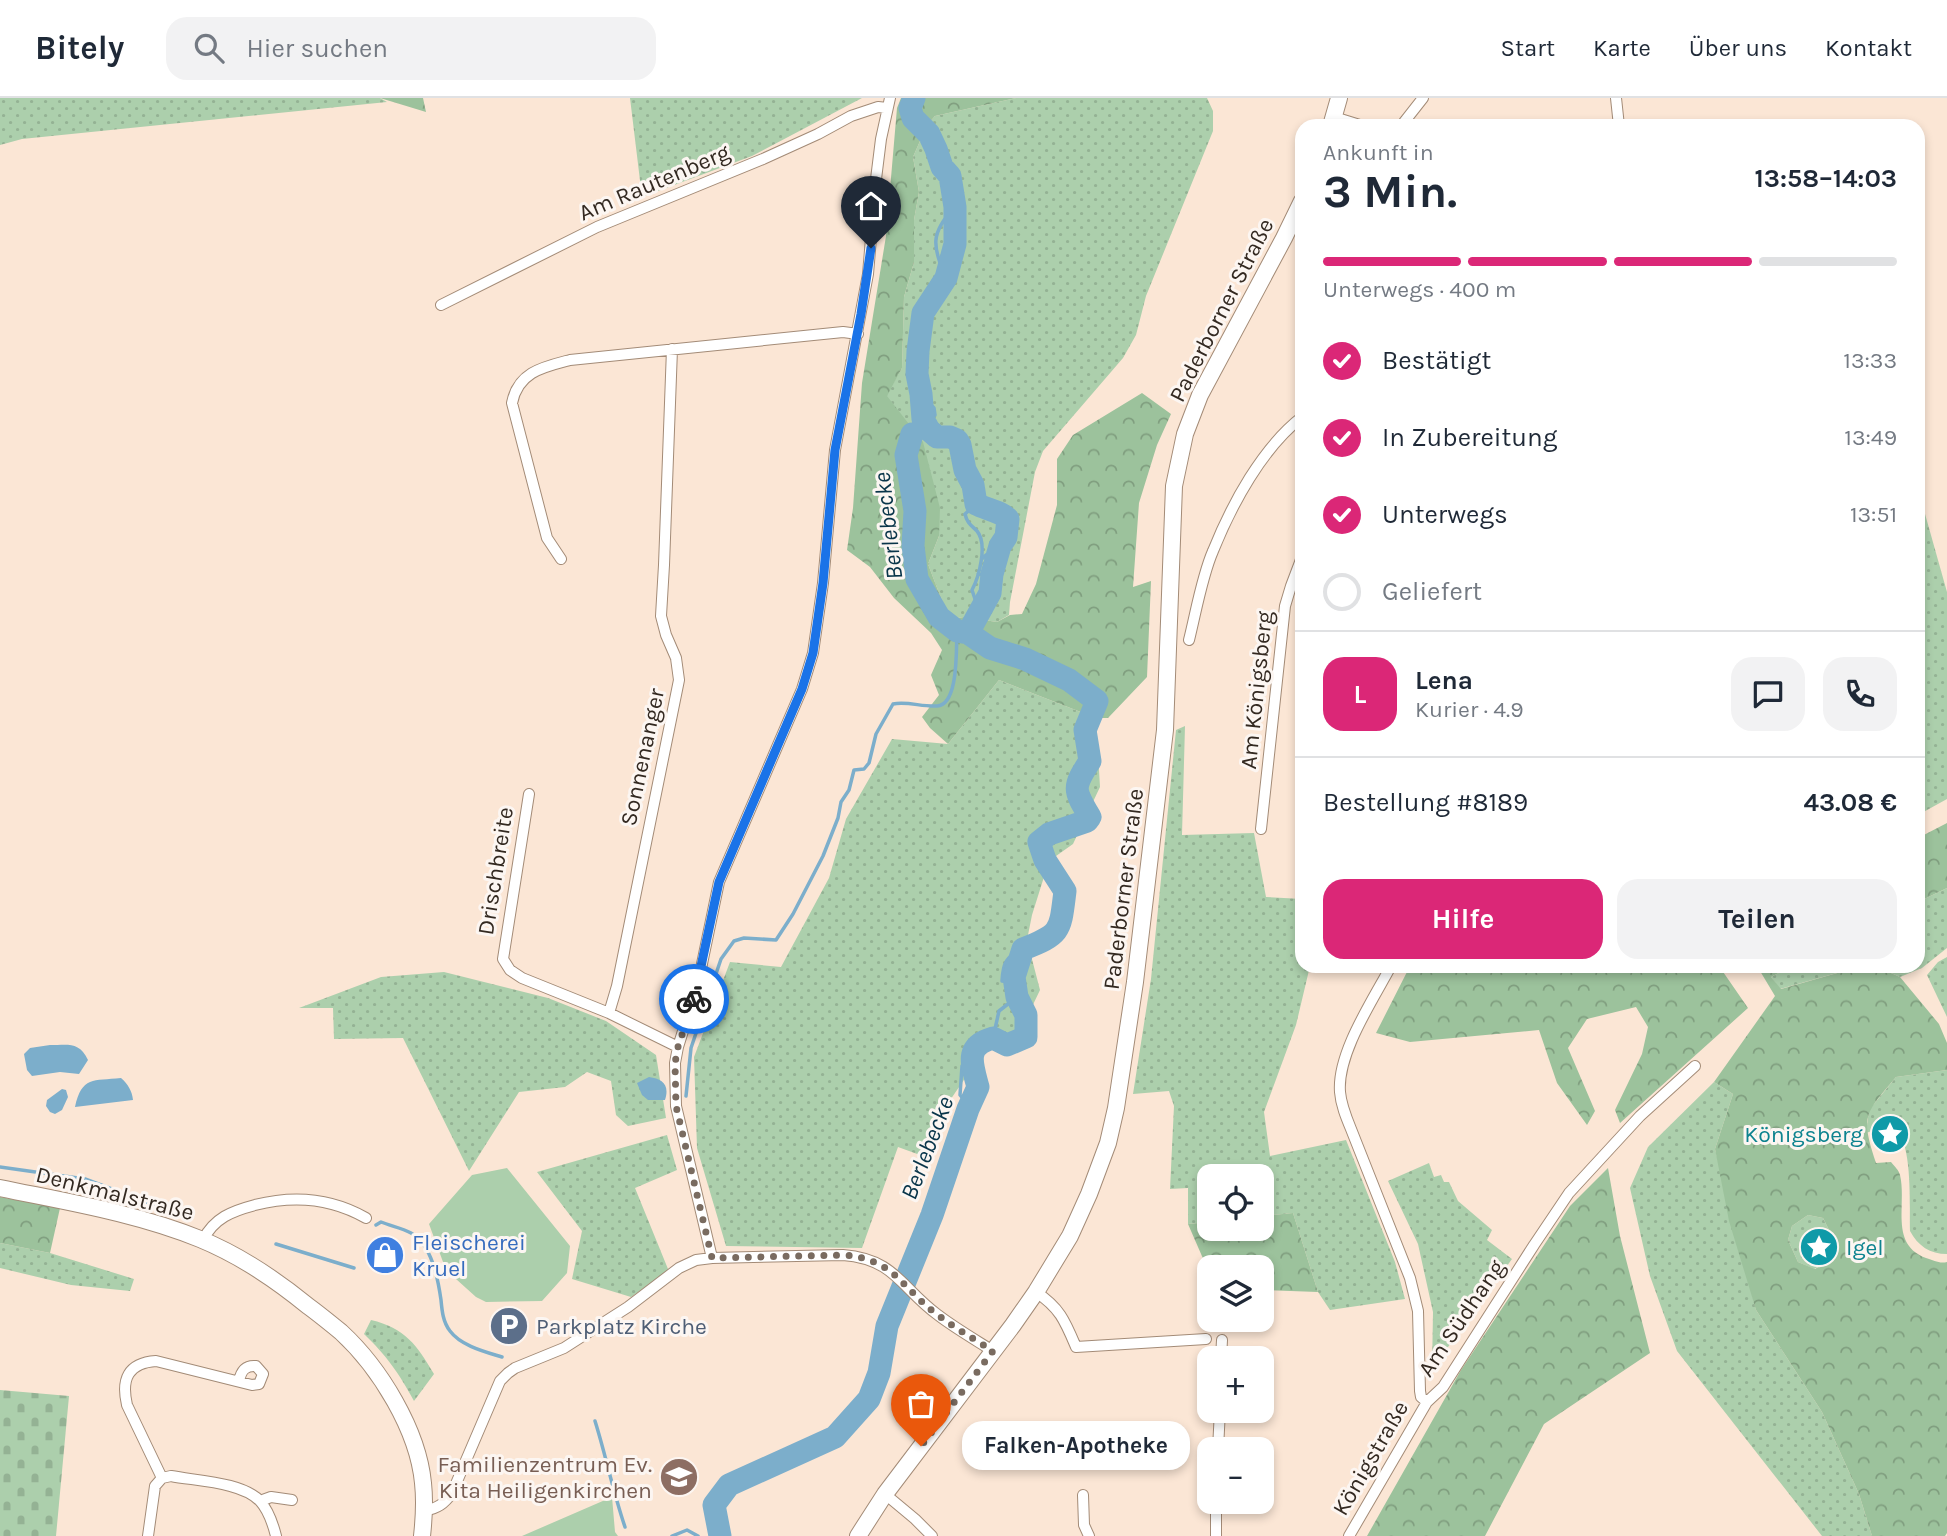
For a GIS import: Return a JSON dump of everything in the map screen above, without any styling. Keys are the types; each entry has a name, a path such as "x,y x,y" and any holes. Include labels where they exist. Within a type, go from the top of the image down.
{"main road":[{"path":"1334,119 1339,98"},
{"name":"Paderborner Straße","path":"858,1536 885,1494 1036,1292 1070,1236 1108,1143 1116,1108 1137,969 1165,730 1172,499 1185,434 1200,395 1295,215"},
{"name":"Denkmalstraße","path":"0,1188 147,1220 203,1240 280,1283 342,1333 360,1353 394,1401 412,1439 423,1483 422,1536"}],"street":[{"path":"1406,119 1423,98"},
{"path":"1616,98 1618,119"},
{"path":"712,1258 676,1106 675,1063 698,983 719,882 802,689 813,653 823,583 835,450 868,274 876,179 888,103"},
{"name":"Am Rautenberg","path":"441,304 597,228 785,149 851,116 888,103"},
{"path":"561,559 547,538 512,403 519,383 536,371 570,360 844,332 858,334"},
{"name":"Sonnenanger","path":"609,1013 617,986 679,680 676,658 661,616 672,349"},
{"path":"1189,640 1212,553 1233,509 1257,466 1295,424"},
{"name":"Am Königsberg","path":"1261,829 1285,606 1295,575"},
{"name":"Drischbreite","path":"529,794 503,959 510,970 522,978 609,1013"},
{"name":"Am Südhang","path":"1387,973 1348,1050 1342,1068 1340,1091 1355,1141 1410,1279 1418,1311 1420,1391 1427,1402 1443,1387 1569,1194 1640,1116 1695,1066"},
{"path":"609,1013 678,1047"},
{"path":"203,1240 214,1223 234,1210 278,1199 316,1201 349,1209 366,1219"},
{"path":"424,1511 445,1504 452,1493 500,1381 508,1373 564,1348 628,1307 679,1268 696,1260 862,1257 896,1275 938,1315 993,1351"},
{"path":"1036,1292 1062,1315 1076,1347 1206,1339"},
{"path":"1222,1340 1222,1346"},
{"path":"162,1478 127,1405 124,1383 128,1374 136,1366 156,1361 239,1381"},
{"name":"Königstraße","path":"1349,1536 1427,1402"},
{"path":"148,1536 155,1486 162,1478 172,1476 242,1489 260,1501 268,1513 276,1536"},
{"path":"885,1494 932,1536"},
{"path":"1083,1495 1084,1525 1089,1536"},
{"path":"260,1501 271,1497 292,1500"},
{"path":"1216,1514 1216,1536"}],"green space":[{"path":"0,98 380,98 387,102 22,139 0,145"},
{"path":"380,98 423,98 426,112"},
{"path":"630,98 862,98 752,156 642,197"},
{"path":"901,98 1016,98 935,116 927,125 913,157 919,192 914,220 914,262 904,297 902,368 887,396 923,442 940,508 939,536 928,564 951,619 964,617 997,622 1010,615 1022,614 1036,584 1057,505 1057,459 1073,435 1142,393 1171,414 1157,445 1139,503 1133,587 1151,581 1147,677 1108,718 1096,718 999,680 948,744 922,717 939,695 931,675 942,650 931,633 894,598 870,567 847,550 853,508 862,383 886,236 897,108"},
{"path":"1016,98 1207,98 1213,111 1213,131 1146,296 1136,335 1123,358 1043,451 1035,472 1009,615 997,622 964,617 951,619 928,564 939,536 886,396 902,368 904,297 914,262 914,220 919,192 913,157 927,125 935,116"},
{"path":"1925,514 1947,592 1947,799 1925,811"},
{"path":"999,680 1096,718 1100,787 1073,844 1049,861 1027,940 1040,990 1020,1032 985,1049 942,1112 931,1159 898,1147 862,1248 726,1246 697,1148 694,1057 730,962 781,967 829,878 846,819 892,739 948,744"},
{"path":"1185,726 1182,835 1254,833 1266,897 1295,899 1295,973 1308,973 1296,1025 1264,1112 1270,1156 1346,1140 1395,1262 1405,1299 1330,1310 1318,1292 1293,1213 1274,1215 1274,1164 1197,1164 1197,1223 1188,1224 1188,1188 1170,1189 1174,1106 1169,1091 1133,1094 1151,979 1176,730"},
{"path":"1947,823 1947,888 1925,899 1925,834"},
{"path":"1947,888 1947,948 1925,966 1925,899"},
{"path":"1947,957 1947,1017 1927,975 1938,962"},
{"path":"444,972 548,998 606,1021 656,1055 666,1118 628,1126 616,1115 611,1081 587,1072 565,1087 519,1092 469,1171 403,1038 334,1039 333,1008 299,1008 381,977"},
{"path":"1406,973 1724,973 1748,1008 1620,1123 1615,1110 1642,1054 1648,1027 1636,1007 1587,1019 1568,1048 1595,1111 1587,1125 1557,1083 1539,1030 1410,1042 1376,1033"},
{"path":"1761,973 1779,973 1771,977 1781,989 1837,973 1891,973 1900,977 1939,1024 1947,1043 1947,1070 1896,1077 1872,1108 1867,1124 1876,1163 1891,1162 1899,1173 1903,1233 1907,1243 1915,1252 1926,1258 1947,1262 1945,1536 1872,1536 1859,1494 1822,1412 1756,1310 1729,1221 1715,1149 1733,1094 1714,1082 1775,996","holes":["1808,1215 1823,1218 1833,1238 1833,1255 1815,1269 1798,1262 1788,1240 1792,1226"]},
{"path":"1779,973 1837,973 1780,989 1771,977"},
{"path":"1891,973 1910,973 1900,977"},
{"path":"1947,1070 1947,1254 1935,1253 1925,1248 1910,1231 1907,1158 1899,1133 1889,1126 1866,1133 1869,1110 1896,1077"},
{"path":"1714,1082 1733,1094 1715,1149 1756,1310 1822,1412 1859,1494 1872,1536 1822,1536 1677,1351 1650,1276 1630,1188 1648,1147"},
{"path":"667,1135 677,1170 635,1188 668,1269 631,1297 572,1279 582,1231 537,1172"},
{"path":"1429,1163 1434,1177 1441,1175 1444,1182 1449,1182 1458,1201 1492,1230 1487,1240 1512,1259 1432,1369 1433,1312 1418,1244 1388,1181"},
{"path":"507,1168 570,1246 567,1273 542,1301 486,1302 476,1297 446,1270 429,1224 472,1175"},
{"path":"1608,1168 1620,1236 1650,1353 1544,1424 1485,1536 1367,1536 1461,1370 1570,1206"},
{"path":"0,1197 60,1208 50,1253 0,1243"},
{"path":"1293,1213 1318,1292 1274,1290 1274,1255 1201,1255 1188,1224 1197,1223 1197,1241 1274,1241 1274,1215"},
{"path":"1808,1215 1823,1218 1833,1238 1833,1255 1814,1269 1798,1262 1788,1240 1792,1226"},
{"path":"0,1243 50,1253 134,1279 130,1291 71,1285 0,1268"},
{"path":"371,1320 393,1328 409,1339 434,1374 414,1401 392,1365 364,1334"},
{"path":"0,1390 69,1396 56,1536 0,1536"},
{"path":"612,1497 615,1532 618,1536 522,1536"}],"water":[{"path":"72,1045 85,1054 88,1060 79,1074 60,1072 32,1076 27,1070 24,1054 30,1048"},
{"path":"649,1077 664,1083 665,1100 648,1100 642,1095 637,1083"},
{"path":"121,1078 129,1088 133,1100 75,1107 85,1085 96,1080"},
{"path":"62,1089 66,1090 68,1097 62,1110 55,1114 46,1106 47,1100"}],"waterway":[{"name":"Berlebecke","path":"914,98 910,108 913,118 929,134 942,167 950,176 955,207 955,244 946,278 923,313 917,374 923,419 937,437 957,440 965,470 973,485 976,504 1008,519 1006,537 1000,546 992,574 990,593 968,633"},
{"path":"946,278 936,249 937,233 955,207"},
{"path":"921,394 934,408 935,415 925,423"},
{"name":"Berlebecke","path":"720,1536 714,1505 729,1485 835,1437 869,1399 879,1373 887,1326 932,1215 978,1087 972,1063 974,1051 984,1041 993,1038 1007,1045 1026,1037 1026,1015 1017,997 1014,977 1023,949 1052,935 1057,929 1065,891 1045,860 1039,842 1049,834 1087,821 1090,817 1077,789 1080,777 1090,761 1085,730 1097,701 1069,680 1025,659 990,648 968,633 957,631 939,617 917,579 913,546 915,511 906,455 912,434"},
{"path":"976,504 965,514 982,544 980,569 972,590 981,607"},
{"path":"983,558 998,552"},
{"path":"978,574 990,578"},
{"path":"686,1096 691,1048 721,959 734,941 744,938 776,940 793,914 823,856 854,770 864,769 869,763 876,734 893,704 937,706 944,703 949,696 955,674 957,631"},
{"path":"1015,983 1002,981 1003,969 1006,961 1023,949"},
{"path":"993,1038 999,1011 1017,997"},
{"path":"969,1106 960,1095 962,1066 970,1060"},
{"path":"0,1167 85,1179 160,1207"},
{"path":"376,1225 381,1222 408,1231 418,1238 433,1263 443,1316 450,1331 467,1344 502,1357"},
{"path":"276,1244 354,1268"},
{"path":"595,1421 625,1527"},
{"path":"672,1536 687,1530 698,1536"}],"way so far":[{"path":"694,999 675,1063 676,1106 712,1258 843,1255 862,1257 896,1275 938,1315 993,1351 921,1446"}],"place":[{"name":"Königsberg","path":"1890,1134"},
{"name":"Igel","path":"1819,1247"},
{"name":"Fleischerei Kruel","path":"385,1255"},
{"name":"Parkplatz Kirche","path":"509,1326"},
{"name":"Falken-Apotheke","path":"921,1446"},
{"name":"Familienzentrum Ev. Kita Heiligenkirchen","path":"679,1477"}],"route":[{"path":"694,999 719,882 802,689 813,653 823,583 835,450 871,248"}]}
